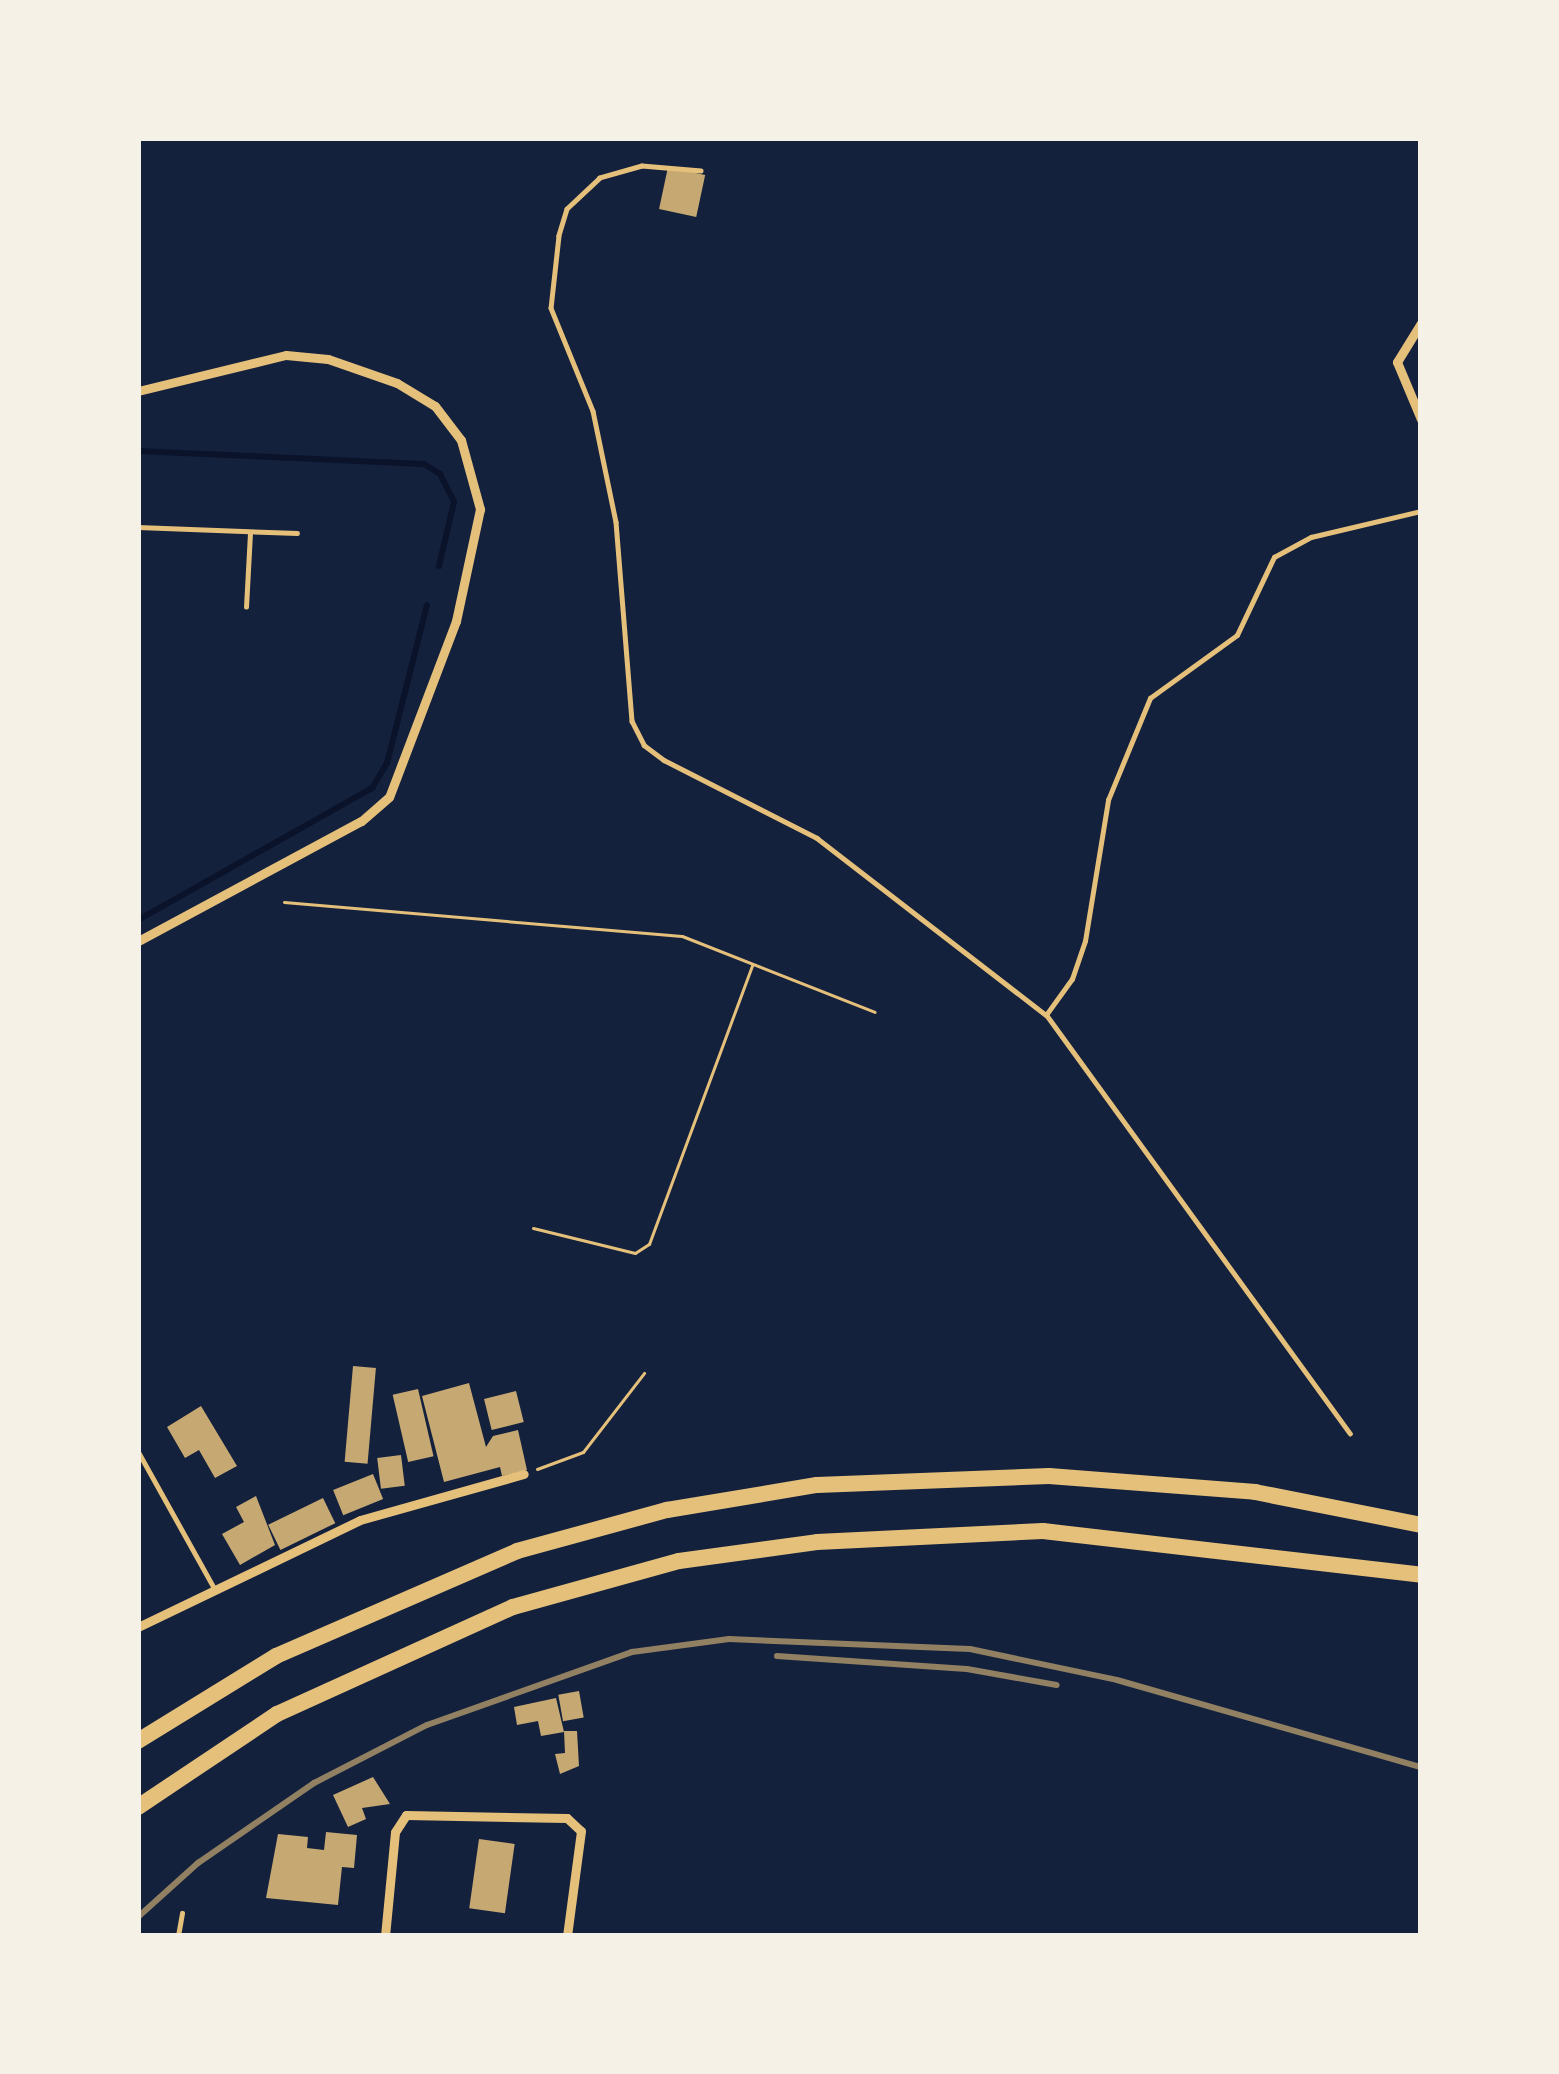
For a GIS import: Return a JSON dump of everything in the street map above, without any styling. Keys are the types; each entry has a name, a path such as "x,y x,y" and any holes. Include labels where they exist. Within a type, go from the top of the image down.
{"highway":[{"path":"138,1741 276,1656 517,1551 667,1510 817,1485 1048,1475 1255,1492 1421,1525"},
{"path":"138,1808 298,1704 513,1607 680,1561 817,1542 1043,1531 1421,1575"}],"street":[{"path":"1421,323 1397,362 1398,381 1421,419"},
{"path":"138,391 286,355 363,371 416,393 448,420 470,461 480,509 456,621 389,797 361,821 138,941"},
{"path":"138,1627 213,1586 360,1520 524,1474"},
{"path":"385,1936 395,1832 406,1815 567,1818 581,1832 567,1936"}],"lane":[{"path":"701,171 642,166 601,178 567,209 551,308 593,411 616,522 632,721 644,745 817,838 1046,1015 1350,1434"},
{"path":"1046,1015 1072,979 1085,941 1108,800 1150,698 1237,635 1274,557 1311,537 1421,511"},
{"path":"138,527 297,533"},
{"path":"246,607 250,533"},
{"path":"138,1451 213,1586"},
{"path":"178,1936 182,1913"}],"path":[{"path":"284,902 682,935 875,1012"},
{"path":"533,1228 635,1253 649,1244 753,963"},
{"path":"524,1474 583,1453 644,1373"}],"building":[{"path":"668,167 705,175 696,217 659,209"},
{"path":"353,1366 376,1368 368,1464 345,1462"},
{"path":"469,1383 486,1447 493,1436 518,1430 527,1470 502,1476 500,1467 444,1482 422,1396"},
{"path":"418,1389 434,1456 408,1462 393,1395"},
{"path":"516,1391 524,1422 492,1430 484,1399"},
{"path":"201,1406 237,1466 215,1478 199,1450 185,1458 167,1427"},
{"path":"401,1455 405,1486 381,1489 377,1458"},
{"path":"373,1474 383,1499 343,1515 333,1490"},
{"path":"256,1496 275,1545 240,1565 222,1534 244,1522 236,1507"},
{"path":"323,1498 335,1523 280,1550 268,1525"},
{"path":"579,1691 584,1718 563,1721 558,1695"},
{"path":"556,1698 564,1732 541,1736 538,1721 517,1725 514,1707"},
{"path":"564,1731 577,1731 579,1766 560,1774 555,1754 565,1753"},
{"path":"373,1777 390,1804 362,1808 366,1819 348,1827 333,1795"},
{"path":"326,1832 357,1835 354,1868 342,1867 338,1905 266,1898 278,1834 308,1837 307,1848 324,1850"},
{"path":"479,1839 515,1844 505,1913 469,1908"}],"waterway":[{"path":"138,451 424,464 440,474 454,502 439,566"},
{"path":"138,920 372,788 387,763 427,605"}],"railway":[{"path":"138,1917 198,1863 314,1783 427,1725 632,1652 729,1639 970,1649 1117,1680 1421,1767"},
{"path":"777,1656 967,1669 1057,1685"}]}
